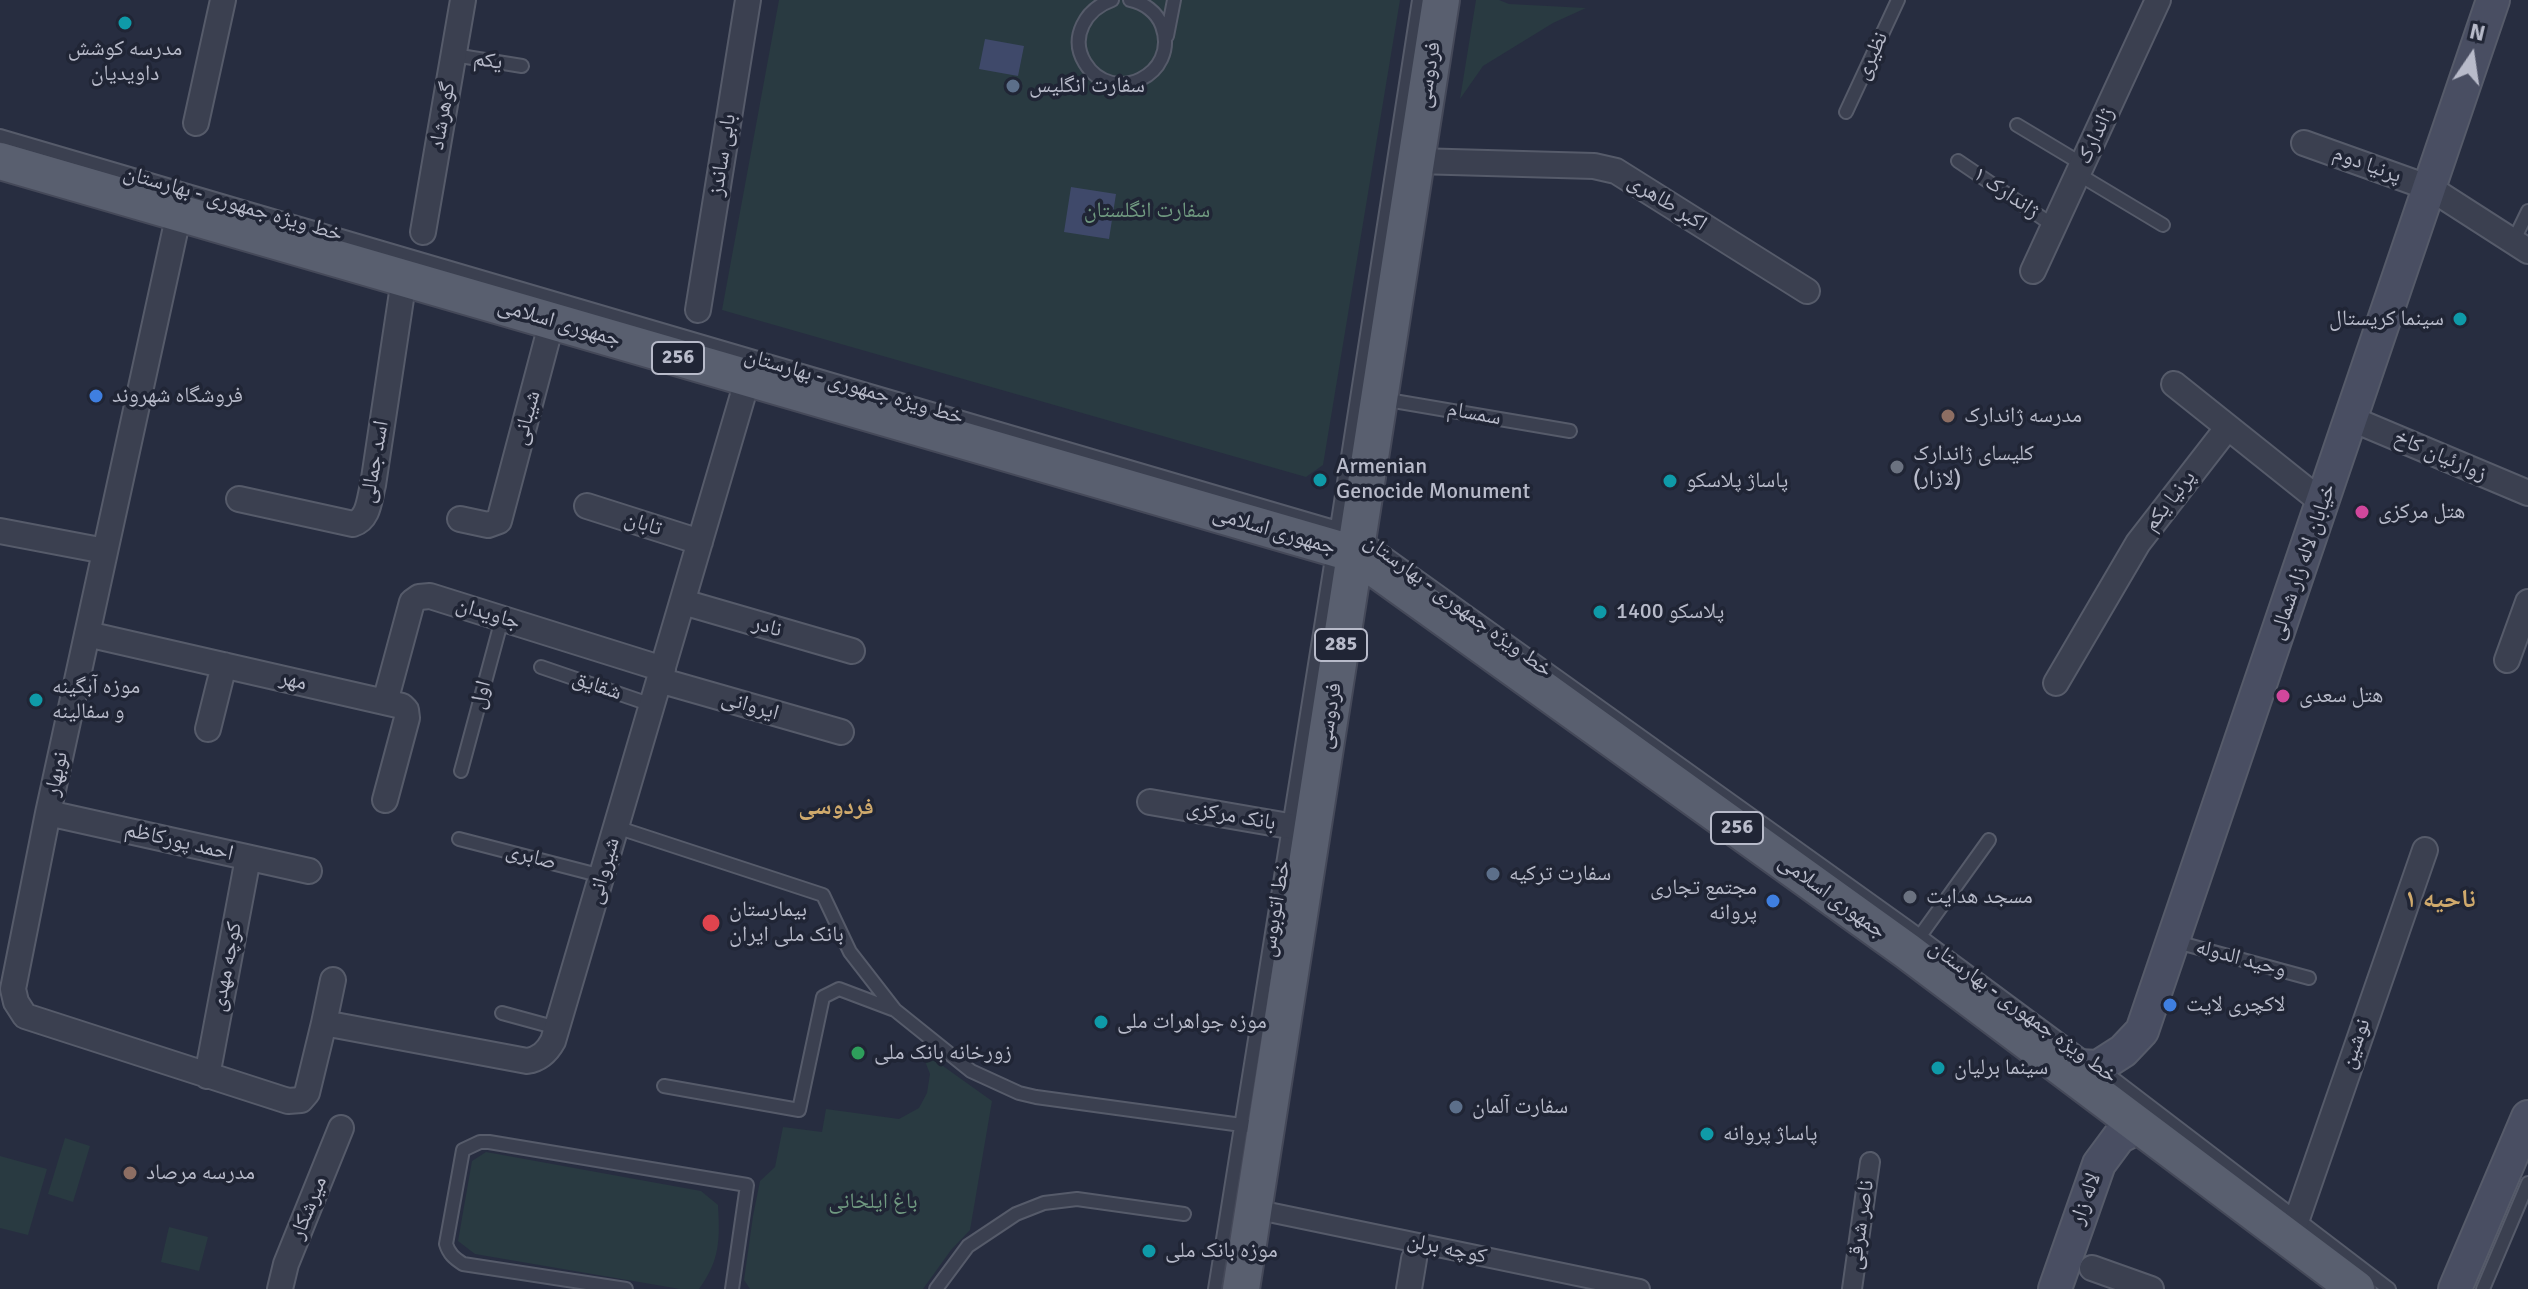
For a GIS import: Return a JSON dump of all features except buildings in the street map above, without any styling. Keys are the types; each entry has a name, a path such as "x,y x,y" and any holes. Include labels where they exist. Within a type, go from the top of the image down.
{"main road":[{"name":"فردوسی","path":"1241,1289 1254,1209 1254,1127 1300,828 1346,541 1379,398 1441,0"},
{"name":"خیابان لاله زار شمالی","path":"2111,1076 2123,1051 2142,1031 2493,0"},
{"name":"جمهوری اسلامی","path":"0,161 748,378 1346,541 1914,944 2059,1065 2140,1126 2293,1229 2356,1289"},
{"path":"2059,1065 2111,1076"},
{"path":"2455,1289 2528,1117"},
{"name":"لاله زار","path":"2055,1289 2099,1164 2119,1137 2140,1126"}],"street":[{"path":"196,123 223,0"},
{"name":"گوهرشاد","path":"423,232 463,0"},
{"name":"بابی ساندز","path":"698,310 748,0"},
{"name":"ژاندارک","path":"2033,271 2158,0"},
{"name":"پرنیا دوم","path":"2304,143 2430,188 2520,246"},
{"name":"اکبر طاهری","path":"1416,161 1594,166 1616,171 1807,291"},
{"name":"نوبهار","path":"179,213 48,813 13,989 25,1016 288,1101 301,1100 307,1093 324,1023"},
{"name":"اسد جمالی","path":"239,499 353,524 365,515 373,485 404,279"},
{"name":"شیبانی","path":"460,519 497,524 552,321"},
{"name":"شیروانی","path":"555,1034 748,378"},
{"path":"2174,384 2323,503"},
{"name":"زوارئیان کاخ","path":"2352,419 2528,493"},
{"name":"پرنیا یکم","path":"2056,683 2138,543 2228,427"},
{"name":"تابان","path":"587,506 700,542"},
{"path":"0,531 105,551"},
{"name":"جاویدان","path":"385,702 412,602 419,597 430,596 502,619 661,675"},
{"name":"نادر","path":"683,602 852,651"},
{"path":"2507,660 2528,602"},
{"name":"مهر","path":"87,634 385,702"},
{"path":"208,729 224,665"},
{"name":"ایروانی","path":"661,675 841,732"},
{"path":"385,702 402,706 407,718 385,800"},
{"name":"بانک مرکزی","path":"1150,802 1300,828"},
{"name":"احمد پورکاظم","path":"48,813 309,871"},
{"name":"نوشین","path":"2293,1229 2425,850"},
{"name":"کوچه مهدی","path":"207,1076 248,858"},
{"path":"333,980 324,1023 527,1061 541,1056 555,1034"},
{"name":"میرشکار","path":"280,1289 286,1264 341,1128"},
{"name":"ناصر شرقی","path":"1852,1289 1870,1162"},
{"name":"کوچه برلن","path":"1254,1209 1640,1289"},
{"path":"1409,1289 1414,1259"},
{"path":"2092,1268 2151,1289"}],"lane":[{"path":"1086,0 1079,44 1082,58 1089,70 1100,79 1128,85 1153,73 1161,61 1174,0"},
{"path":"1081,29 1087,16 1112,0"},
{"path":"1130,0 1151,9 1160,20 1165,33 1165,48"},
{"name":"فردوسی","path":"1346,541 1419,0"},
{"name":"نظیری","path":"1846,112 1898,0"},
{"name":"یکم","path":"454,55 522,66"},
{"path":"2017,125 2163,225"},
{"name":"خط ویژه جمهوری - بهارستان","path":"0,136 1346,541"},
{"name":"ژاندارک ۱","path":"1958,161 2054,226"},
{"path":"2520,246 2528,211"},
{"name":"سمسام","path":"1379,398 1570,431"},
{"name":"اول","path":"461,771 502,619"},
{"name":"شقایق","path":"541,667 652,705"},
{"path":"616,827 823,895 829,902 850,952 895,1010 971,1071 1019,1093 1254,1127 1215,1289"},
{"name":"صابری","path":"459,839 602,876"},
{"path":"1914,944 1989,840"},
{"name":"وحید الدوله","path":"2173,941 2309,978"},
{"name":"خط ویژه جمهوری - بهارستان","path":"1914,944 2111,1076 2293,1229 2389,1289"},
{"path":"664,1086 799,1110 823,997 839,989 895,1010"},
{"path":"502,1013 555,1034"},
{"path":"626,1289 463,1264 455,1259 446,1244 463,1150 480,1142 489,1142 747,1185 732,1289"},
{"path":"2483,1289 2528,1183"},
{"path":"936,1289 968,1246 1016,1214 1044,1203 1077,1199 1184,1214"}],"green space":[{"name":"سفارت انگلستان","path":"779,0 1400,0 1323,465 1306,477 722,310"},
{"path":"1476,0 1586,8 1553,23 1483,66 1460,99"},
{"name":"باغ ایلخانی","path":"923,1056 936,1061 992,1101 970,1230 923,1289 750,1289 744,1280 760,1181 775,1167 783,1127 822,1132 826,1109 899,1119 919,1108 927,1093 930,1074"},
{"path":"65,1138 90,1146 73,1202 48,1194"},
{"path":"486,1152 701,1191 718,1205 717,1249 711,1269 699,1289 680,1289 475,1254 458,1241 472,1161"},
{"path":"0,1156 47,1169 28,1235 0,1228"},
{"path":"169,1227 208,1237 199,1271 161,1262"}],"water":[{"path":"985,39 1024,46 1018,76 979,69"},
{"path":"1071,187 1116,194 1109,239 1064,232"}],"place":[{"name":"مدرسه کوشش داویدیان","path":"125,23"},
{"name":"سفارت انگلیس","path":"1013,86"},
{"name":"سینما کریستال","path":"2460,319"},
{"name":"فروشگاه شهروند","path":"96,396"},
{"name":"مدرسه ژاندارک","path":"1948,416"},
{"name":"کلیسای ژاندارک (لازار)","path":"1897,467"},
{"name":"Armenian Genocide Monument","path":"1320,480"},
{"name":"پاساژ پلاسکو","path":"1670,481"},
{"name":"هتل مرکزی","path":"2362,512"},
{"name":"پلاسکو 1400","path":"1600,612"},
{"name":"هتل سعدی","path":"2283,696"},
{"name":"موزه آبگینه و سفالینه","path":"36,700"},
{"name":"سفارت ترکیه","path":"1493,874"},
{"name":"مسجد هدایت","path":"1910,897"},
{"name":"مجتمع تجاری پروانه","path":"1773,901"},
{"name":"بیمارستان بانک ملی ایران","path":"711,923"},
{"name":"لاکچری لایت","path":"2170,1005"},
{"name":"موزه جواهرات ملی","path":"1101,1022"},
{"name":"زورخانه بانک ملی","path":"858,1053"},
{"name":"سینما برلیان","path":"1938,1068"},
{"name":"سفارت آلمان","path":"1456,1107"},
{"name":"پاساژ پروانه","path":"1707,1134"},
{"name":"مدرسه مرصاد","path":"130,1173"},
{"name":"موزه بانک ملی","path":"1149,1251"}],"district":[{"name":"فردوسی","path":"836,808"},
{"name":"ناحیه ۱","path":"2440,900"}]}
